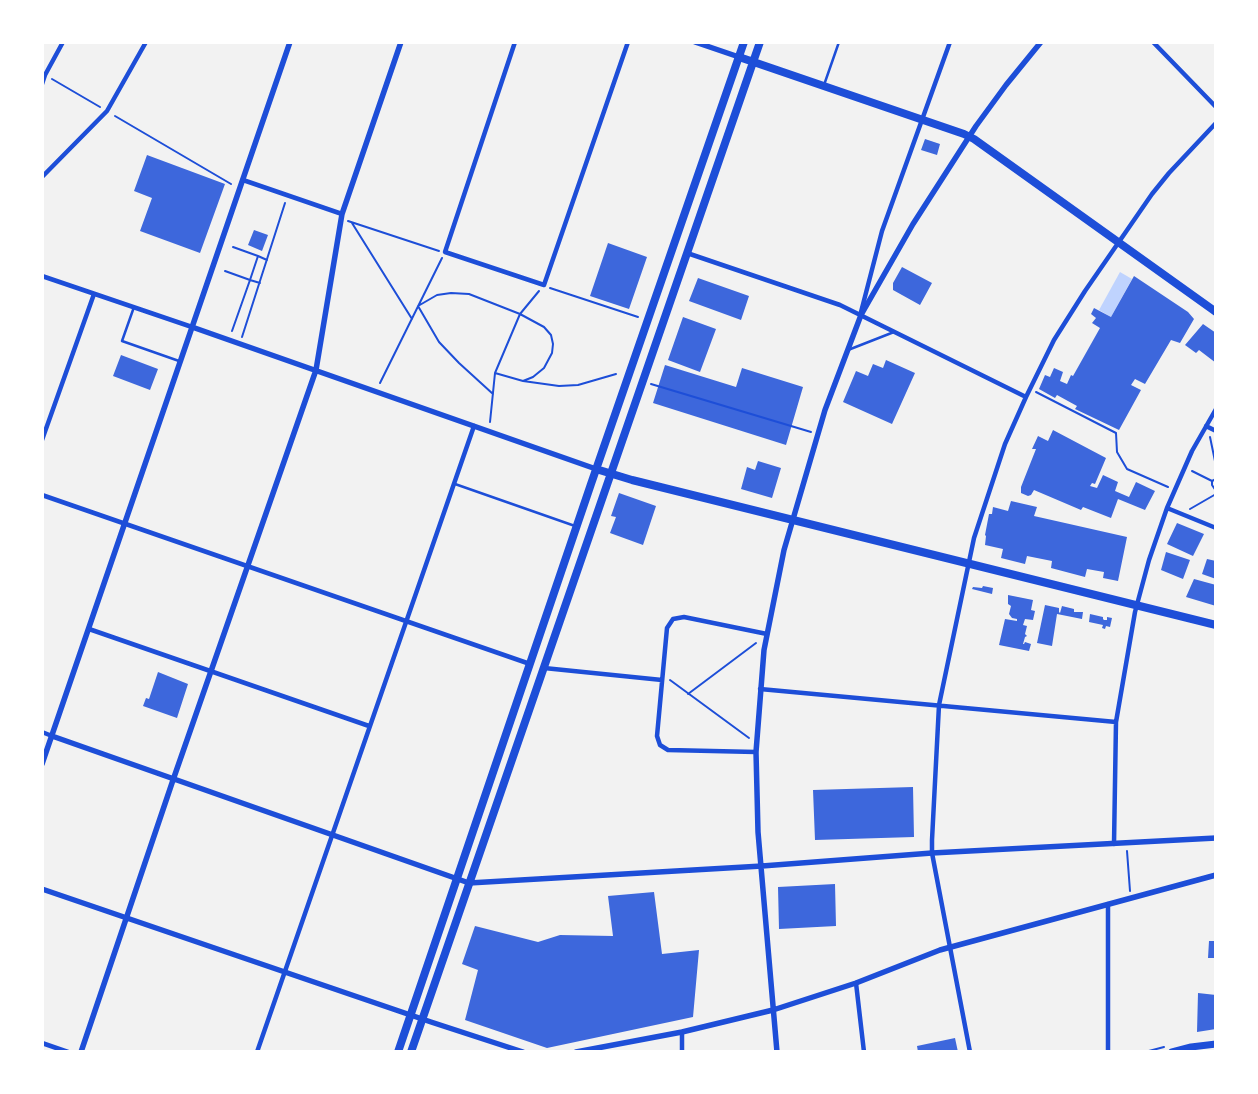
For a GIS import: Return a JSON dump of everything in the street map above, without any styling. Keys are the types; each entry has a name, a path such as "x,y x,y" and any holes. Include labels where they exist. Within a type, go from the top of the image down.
{"main road":[{"path":"398,1052 576,527 744,42"},
{"path":"411,1052 760,42"},
{"path":"739,58 970,137 1216,312"},
{"path":"596,469 792,520 1216,625"},
{"path":"1172,1052 1191,1047 1216,1044"}],"street":[{"path":"42,84 63,42"},
{"path":"42,177 107,111 146,42"},
{"path":"42,764 290,42"},
{"path":"81,1052 316,370 344,214 401,42"},
{"path":"515,42 445,252 544,285 628,42"},
{"path":"696,42 739,58"},
{"path":"861,316 882,231 950,42"},
{"path":"777,1052 756,803 756,752 760,689 767,634 784,550 817,434 861,316 913,224 970,137 1006,85 1041,42"},
{"path":"1153,42 1216,107"},
{"path":"970,1052 932,853 939,706 967,564 1005,444 1054,340 1118,242 1169,173 1216,122"},
{"path":"243,180 344,214"},
{"path":"687,253 833,303 1026,397"},
{"path":"42,276 596,469"},
{"path":"42,440 94,294"},
{"path":"1114,844 1116,722 1137,606 1149,560 1167,508 1185,467 1216,409"},
{"path":"257,1052 474,426"},
{"path":"1207,426 1216,431"},
{"path":"42,495 530,664"},
{"path":"1167,508 1216,528"},
{"path":"756,752 671,750 662,747 658,743 657,736 667,628 673,619 684,618 767,634"},
{"path":"89,629 369,726"},
{"path":"544,668 663,678"},
{"path":"760,689 1116,722"},
{"path":"42,732 469,883 762,866 932,853 1216,838"},
{"path":"576,1052 682,1032 773,1010 856,983 950,948 1216,875"},
{"path":"42,889 523,1052"},
{"path":"1108,904 1108,1052"},
{"path":"856,983 864,1052"},
{"path":"682,1032 682,1052"},
{"path":"42,1043 68,1052"}],"lane":[{"path":"824,86 838,42"},
{"path":"134,307 122,341 180,361"},
{"path":"847,350 894,332"},
{"path":"454,483 576,527"}],"path":[{"path":"45,75 240,189"},
{"path":"240,344 288,195"},
{"path":"344,214 346,220 351,222 445,252 376,391"},
{"path":"351,222 412,318"},
{"path":"233,247 267,260"},
{"path":"232,331 258,256"},
{"path":"225,271 260,283"},
{"path":"489,431 495,373 520,314 544,285 648,320"},
{"path":"418,306 437,295 451,293 469,294 520,314 544,327 550,335 553,344 552,354 544,368 533,377 523,381"},
{"path":"418,306 439,342 459,364 493,394"},
{"path":"495,373 523,381 559,386 578,385 616,374"},
{"path":"651,384 817,434"},
{"path":"1030,388 1116,433 1116,452 1127,469 1175,490"},
{"path":"1207,426 1216,466"},
{"path":"1185,467 1212,481"},
{"path":"1212,481 1216,479"},
{"path":"1182,514 1216,492 1213,490 1212,481"},
{"path":"688,694 767,634"},
{"path":"663,678 757,744"},
{"path":"1127,844 1130,898"}],"water":[{"path":"1120,272 1132,279 1111,317 1099,310"}],"building":[{"path":"925,139 940,144 937,155 921,150"},
{"path":"147,155 225,184 200,253 140,231 152,198 134,191"},
{"path":"254,230 268,235 262,251 248,245"},
{"path":"608,243 647,257 629,309 590,296"},
{"path":"902,267 932,283 920,305 893,290 893,283"},
{"path":"1134,276 1188,312 1194,319 1180,343 1171,340 1145,384 1135,379 1131,385 1141,390 1119,430 1075,409 1077,406 1057,395 1055,398 1039,389 1045,375 1050,377 1054,368 1063,372 1060,381 1067,384 1100,328 1092,323 1096,318 1091,314 1094,308 1111,317"},
{"path":"698,278 749,296 741,320 689,301"},
{"path":"683,317 716,329 700,372 668,360"},
{"path":"1203,324 1216,333 1216,363 1199,350 1196,353 1185,345"},
{"path":"121,355 158,369 150,390 113,376"},
{"path":"886,360 915,373 892,424 843,402 856,371 868,376 873,364 883,368"},
{"path":"665,365 736,387 742,368 803,387 786,445 653,403"},
{"path":"1053,430 1106,458 1095,484 1092,483 1090,486 1097,488 1103,475 1118,482 1115,491 1129,497 1136,482 1155,491 1145,510 1118,499 1111,518 1083,507 1081,510 1034,490 1028,496 1021,493 1021,487 1036,449 1032,449 1038,436 1048,441"},
{"path":"758,461 781,468 772,498 741,489 747,467 755,470"},
{"path":"619,493 656,506 643,545 610,533 616,517 611,516"},
{"path":"1011,501 1037,507 1034,516 1127,537 1118,581 1103,578 1104,572 1087,569 1085,577 1051,568 1052,561 1027,556 1025,564 1001,558 1003,549 985,545 985,535 989,514 992,514 993,507 1008,511"},
{"path":"1177,523 1204,534 1193,556 1167,544"},
{"path":"1166,552 1190,560 1183,579 1161,570"},
{"path":"1207,559 1216,561 1216,579 1202,574"},
{"path":"1194,579 1216,585 1216,606 1186,597"},
{"path":"983,586 993,588 992,594 972,589 973,587 982,588"},
{"path":"1008,595 1033,600 1031,610 1035,611 1033,620 1025,619 1023,625 1027,626 1025,634 1027,636 1023,644 1025,642 1031,644 1029,651 999,645 1005,619 1017,621 1017,619 1012,618 1009,614 1011,606 1008,604"},
{"path":"1045,605 1059,608 1060,613 1062,606 1074,609 1074,612 1083,612 1082,619 1057,614 1052,646 1037,643"},
{"path":"1090,614 1103,617 1104,620 1107,620 1107,617 1112,618 1110,627 1106,626 1105,629 1102,628 1103,625 1089,622"},
{"path":"158,672 188,684 177,718 143,706 146,698 149,699"},
{"path":"913,787 914,837 815,840 813,790"},
{"path":"835,884 836,926 779,929 778,887"},
{"path":"654,892 662,954 699,950 693,1017 547,1048 465,1020 478,970 462,964 475,926 538,942 560,935 613,936 608,896"},
{"path":"1209,941 1216,941 1216,958 1208,958"},
{"path":"1198,993 1216,995 1216,1029 1197,1032"},
{"path":"955,1038 958,1052 918,1052 917,1046"}]}
